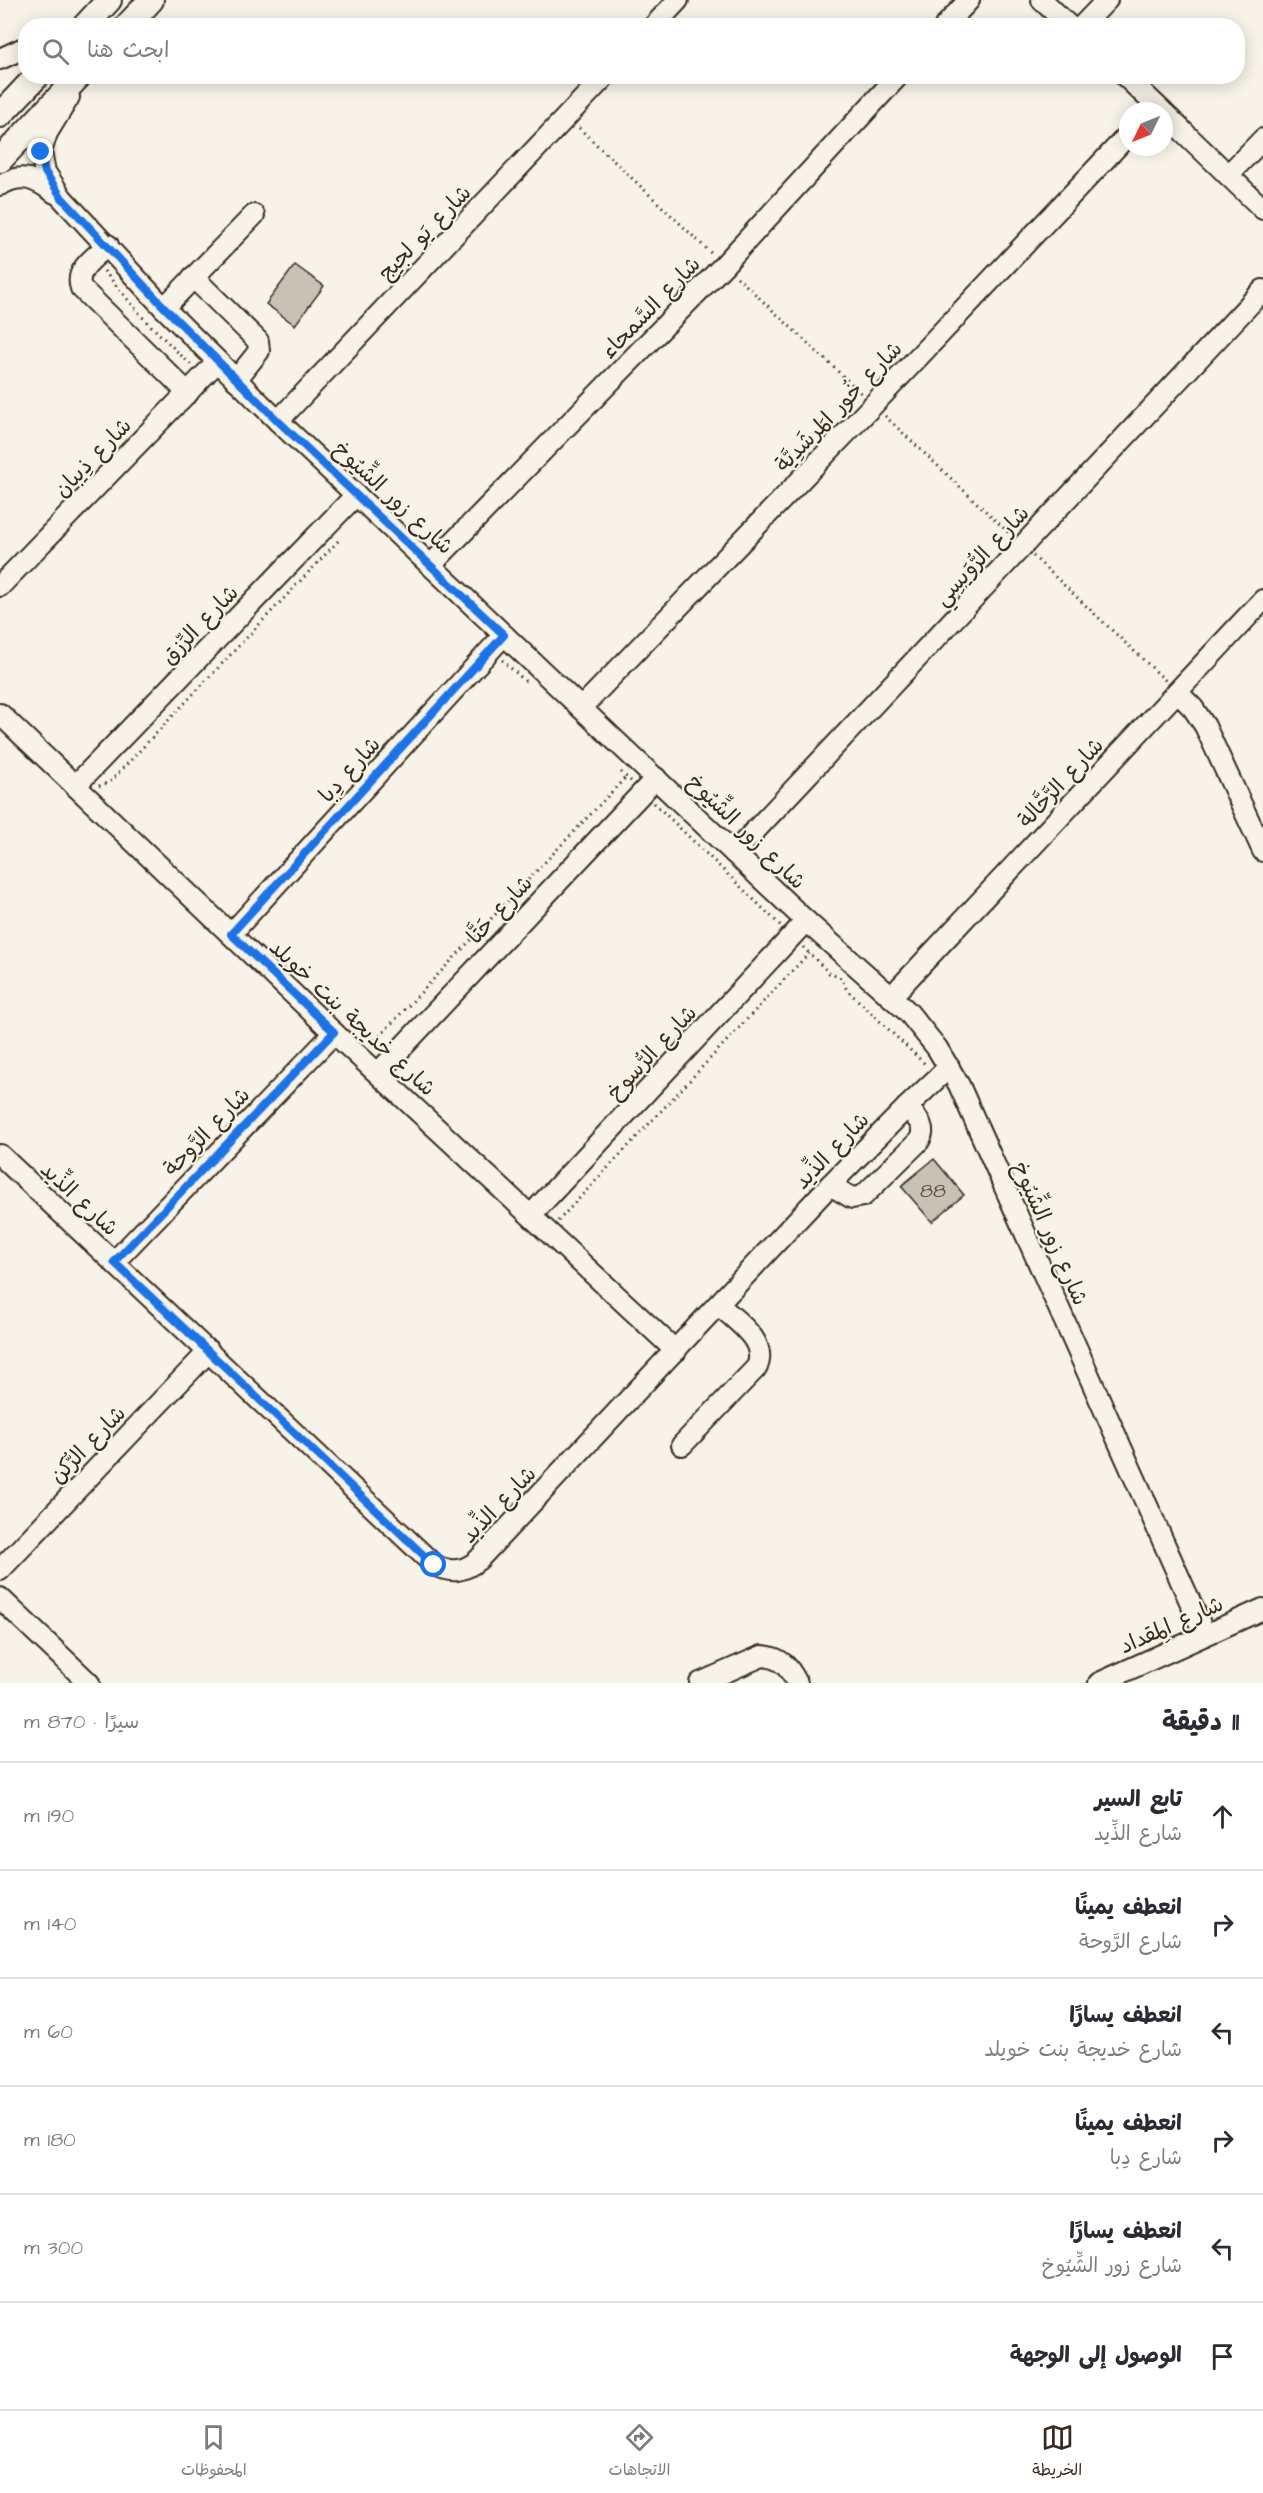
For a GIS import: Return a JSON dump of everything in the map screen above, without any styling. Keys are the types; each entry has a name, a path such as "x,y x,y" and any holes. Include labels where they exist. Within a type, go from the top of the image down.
{"main road":[{"path":"92,18 109,0"},
{"path":"134,18 151,0"},
{"path":"0,115 29,84"},
{"path":"0,160 72,84"}],"street":[{"path":"661,18 678,0"},
{"path":"952,18 969,0"},
{"path":"1042,0 1061,18"},
{"path":"1090,18 1107,0"},
{"path":"0,59 18,51"},
{"name":"شارع زور الشِّيُوخ","path":"75,84 47,133 41,152 45,172 62,198 217,362 431,565 497,642 581,708 649,785 734,853 919,1023 944,1072 1205,1635"},
{"name":"شارع يَو لجيج","path":"278,421 597,84"},
{"name":"شارع السَّمحاء","path":"431,565 724,265 891,84"},
{"path":"1133,84 1150,102"},
{"path":"1173,124 1263,209"},
{"path":"1228,175 1263,139"},
{"name":"شارع خُور المَرشَدِيَّة","path":"581,708 873,405 1119,145"},
{"name":"شارع زور الشِّيُوخ","path":"0,185 12,178 28,177 62,198"},
{"path":"165,308 254,215"},
{"path":"108,245 82,270 79,280 81,288 188,393"},
{"path":"193,278 258,341 259,351 236,380"},
{"name":"شارع الرُّوَيسِي","path":"734,853 1263,290"},
{"name":"شارع ذِيبان","path":"0,586 217,362"},
{"name":"شارع الرِّزق","path":"75,786 356,495"},
{"name":"شارع الرَّحَّالة","path":"891,997 1263,600"},
{"name":"شارع دِبا","path":"231,934 497,642"},
{"path":"1178,692 1205,726 1263,851"},
{"name":"شارع خديجة بنت خويلد","path":"0,714 360,1057 676,1350"},
{"name":"شارع حَتَّا","path":"378,1073 649,785"},
{"name":"شارع الرُّسوخ","path":"531,1215 806,921"},
{"name":"شارع الرَّوحة","path":"114,1262 334,1032"},
{"name":"شارع الذِّيد","path":"0,1155 434,1565 452,1571 471,1566 478,1560 830,1185 944,1072"},
{"path":"830,1185 852,1198 863,1196 919,1141 922,1127 907,1107"},
{"path":"682,1445 757,1367 760,1361 758,1344 719,1305"},
{"name":"شارع الرُّكن","path":"0,1570 209,1351"},
{"path":"0,1598 89,1683"},
{"name":"شارع المِقداد","path":"1099,1683 1263,1609"},
{"path":"700,1683 762,1656 784,1663 797,1683"}],"path":[{"path":"95,805 101,799 96,791 98,786 110,782 341,537"},
{"path":"497,642 525,681 537,680"},
{"path":"620,770 626,777 649,785 792,937 829,973 841,978 847,990 901,1039 944,1072"},
{"path":"360,1057 626,777"},
{"path":"548,1231 809,953"}],"building":[{"path":"295,265 324,286 295,325 266,304"},
{"path":"934,1159 964,1195 932,1222 901,1186"}],"route":[{"path":"41,152 45,172 62,198 165,308 278,421 504,635 231,934 334,1032 114,1262 434,1565"}]}
